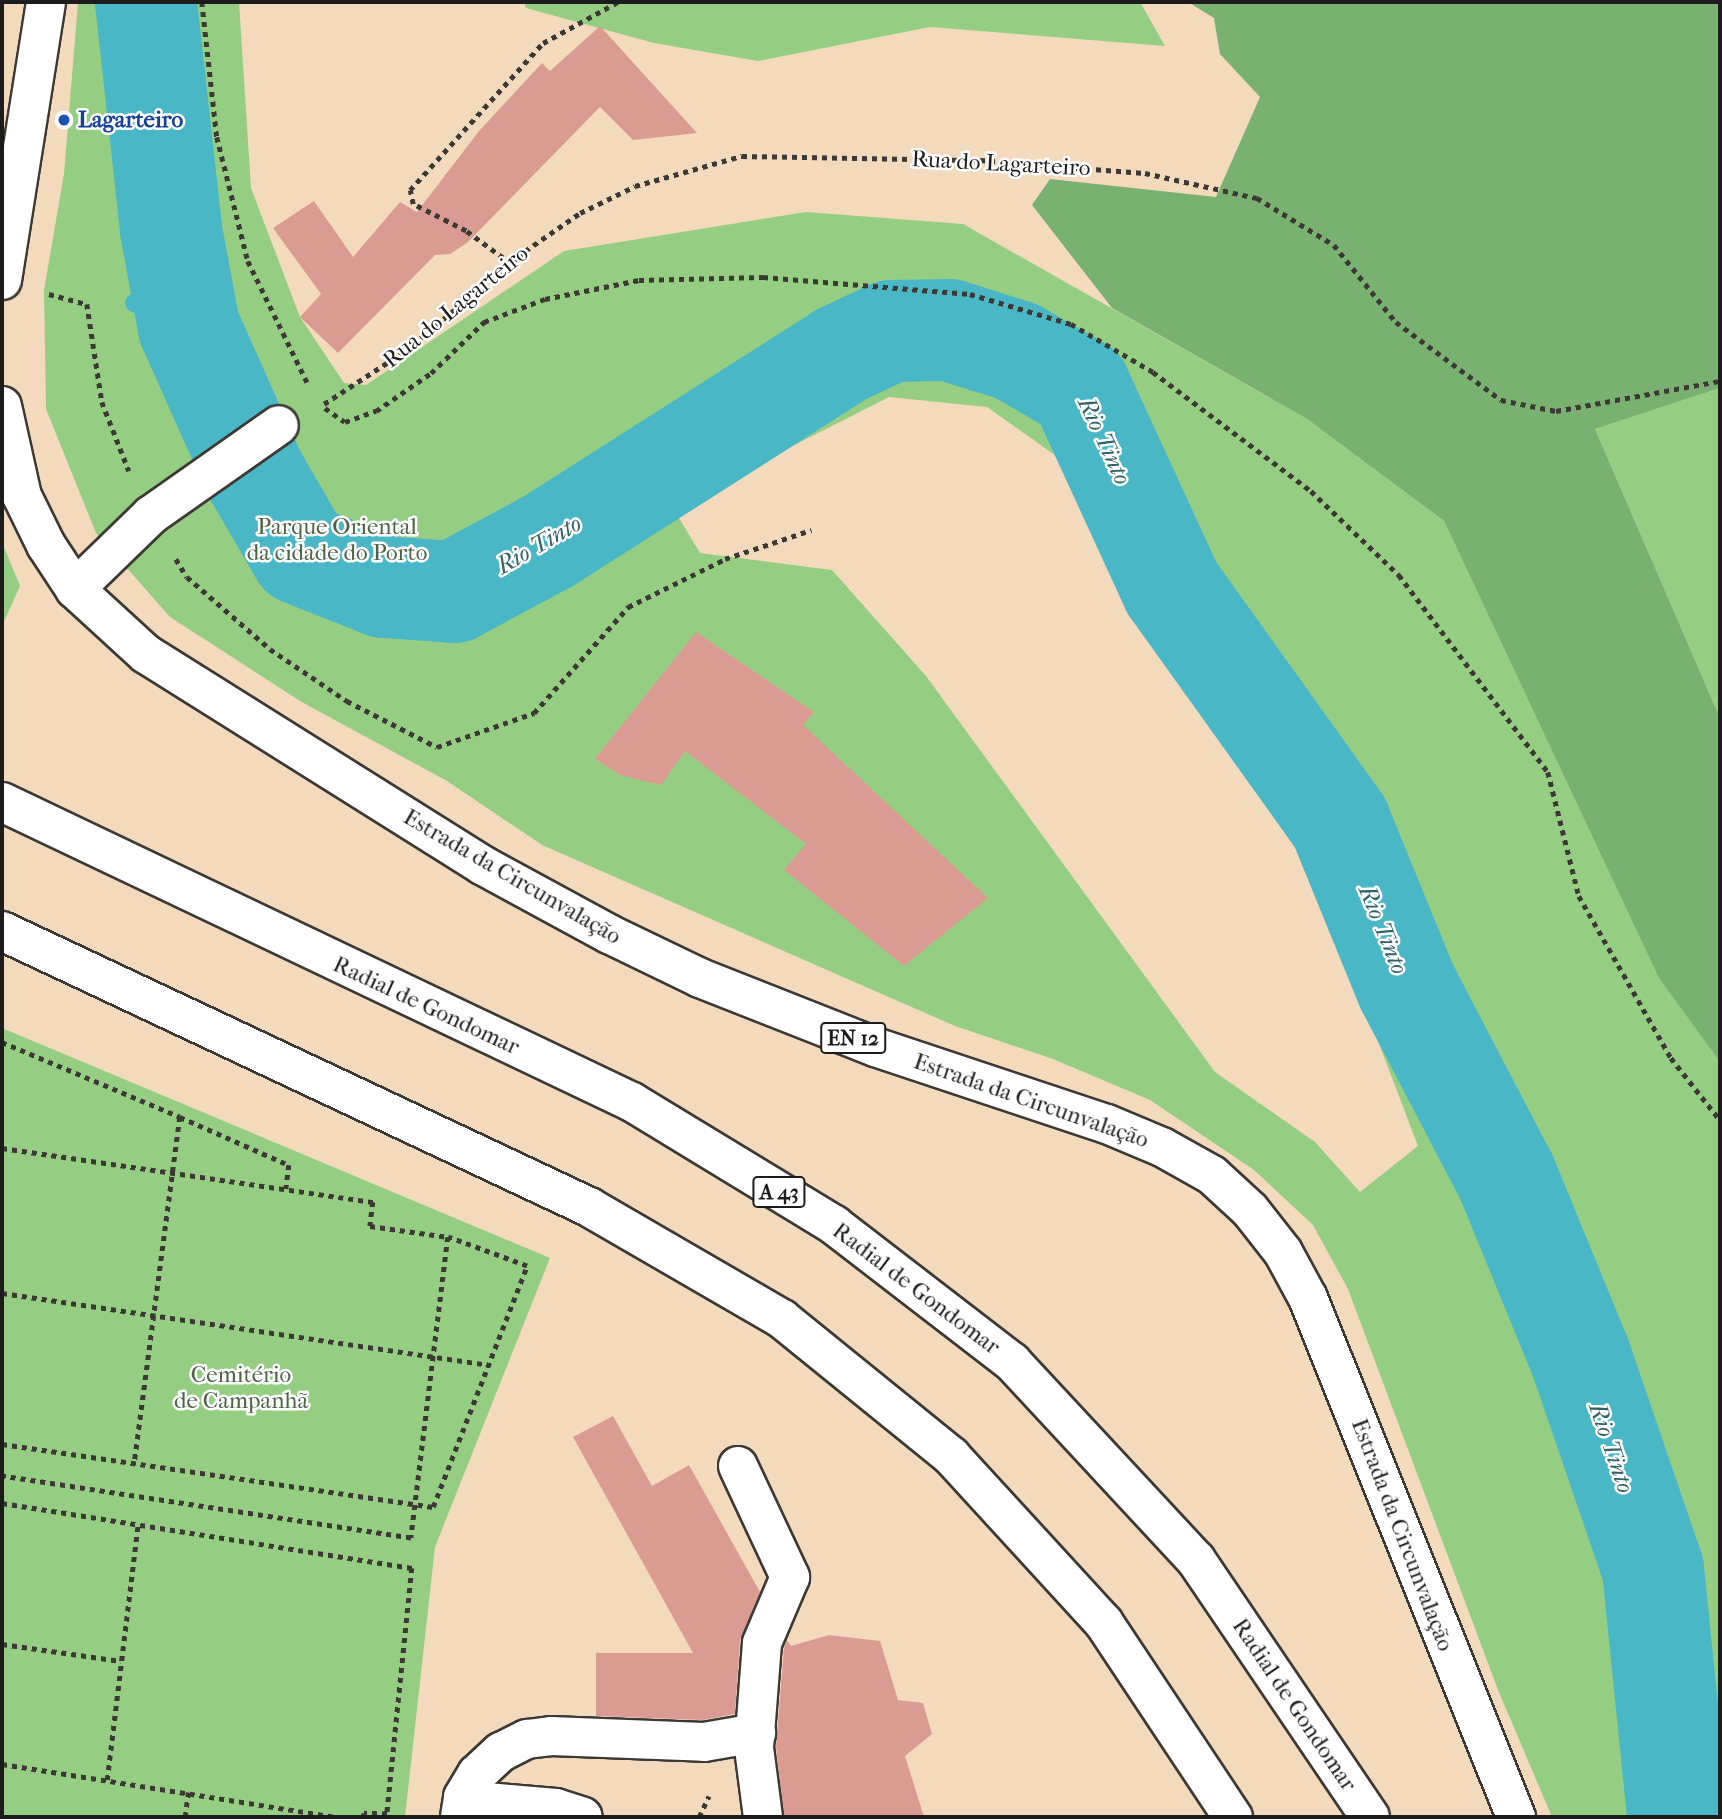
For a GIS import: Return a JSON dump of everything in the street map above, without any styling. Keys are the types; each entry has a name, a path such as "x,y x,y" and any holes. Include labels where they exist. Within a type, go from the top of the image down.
{"main road":[{"path":"2,280 46,2"},
{"name":"Estrada da Circunvalação","path":"2,407 22,496 75,589 146,654 482,864 609,934 700,978 875,1047 1107,1124 1162,1147 1212,1175 1266,1231 1308,1298 1516,1817"},
{"path":"75,589 151,515 185,488 279,425"},
{"name":"Radial de Gondomar","path":"2,802 632,1102 834,1225 1012,1362 1196,1560 1370,1817"},
{"path":"2,931 589,1207 782,1319 951,1456 1095,1613 1233,1817"},
{"path":"738,1466 790,1577 765,1626 756,1733 757,1795 763,1817"},
{"path":"462,1817 463,1797 477,1774 501,1752 527,1739 551,1736 704,1742 756,1733"},
{"path":"462,1817 471,1808 486,1802 556,1808 583,1817"}],"path":[{"path":"202,2 217,137 248,261 311,389"},
{"path":"511,264 466,231 413,204 410,190 543,43 618,2"},
{"name":"Rua do Lagarteiro","path":"279,425 322,405 405,351 511,264 580,213 635,186 741,156 980,160 1144,173 1257,198 1334,245 1396,322 1500,400 1556,411 1720,381"},
{"path":"317,397 322,405 345,422 376,411 431,373 484,322 545,299 639,280 762,277 970,294 1070,324 1153,372 1311,491 1399,575 1548,772 1579,896 1671,1058 1720,1120"},
{"path":"38,291 87,304 102,402 151,515 187,577 270,649 347,701 437,747 534,713 628,607 726,559 811,530"},
{"path":"2,1042 180,1116 289,1165 286,1189"},
{"path":"134,1465 180,1116"},
{"path":"2,1148 373,1202 370,1226 448,1237 527,1266 433,1507 2,1444"},
{"path":"2,1476 411,1538 448,1237"},
{"path":"2,1293 490,1365"},
{"path":"2,1503 412,1568 387,1814 364,1813 364,1817"},
{"path":"107,1780 138,1524"},
{"path":"2,1644 121,1661"},
{"path":"2,1764 336,1817"},
{"path":"186,1817 188,1792"},
{"path":"699,1817 704,1811"}],"green space":[{"name":"Parque Oriental da cidade do Porto","path":"78,2 239,2 251,188 300,317 344,383 366,385 564,251 806,212 963,224 1307,419 1444,521 1659,977 1720,1062 1720,1817 1552,1817 1498,1690 1348,1289 1313,1225 1254,1170 1150,1100 1053,1059 955,1026 542,845 447,781 300,701 170,617 96,533 46,409 44,290 64,174","holes":["889,397 987,407 1062,460 1112,560 1243,719 1365,1007 1418,1146 1360,1192 1315,1142 1215,1072 926,676 832,570 700,553 676,513 704,491"]},
{"path":"524,2 1140,2 1165,46 930,27 758,61 654,43 526,8"},
{"path":"1188,2 1720,2 1720,388 1595,429 1720,718 1720,1062 1659,978 1444,521 1307,419 1112,308 1032,205 1050,179 1216,197 1260,97 1220,54 1214,18"},
{"path":"1720,388 1720,718 1595,429"},
{"path":"2,542 20,586 2,626"},
{"name":"Cemitério de Campanhã","path":"2,1028 550,1258 435,1547 405,1817 2,1817"}],"building":[{"path":"600,26 697,133 633,140 600,107 467,243 450,254 435,255 338,353 300,317 321,294 273,228 314,201 353,257 400,202 417,212 479,131 542,63 550,71"},
{"path":"696,632 814,712 803,725 988,898 904,966 784,870 806,844 685,751 661,785 620,775 595,759"},
{"path":"613,1416 652,1486 689,1465 760,1592 740,1641 735,1714 703,1720 596,1716 596,1653 693,1653 573,1437"},
{"path":"829,1635 880,1641 898,1700 923,1703 932,1734 905,1756 924,1817 784,1817 776,1747 784,1648 787,1640 791,1646"}],"waterway":[{"name":"Rio Tinto","path":"146,2 171,230 189,327 255,475 301,554 384,587 454,592 547,542 842,354 891,331 949,330 1016,351 1080,388 1172,588 1340,823 1407,987 1506,1176 1580,1356 1653,1569 1678,1817"},
{"path":"134,303 189,327"}],"place":[{"name":"Lagarteiro","path":"64,120"}]}
